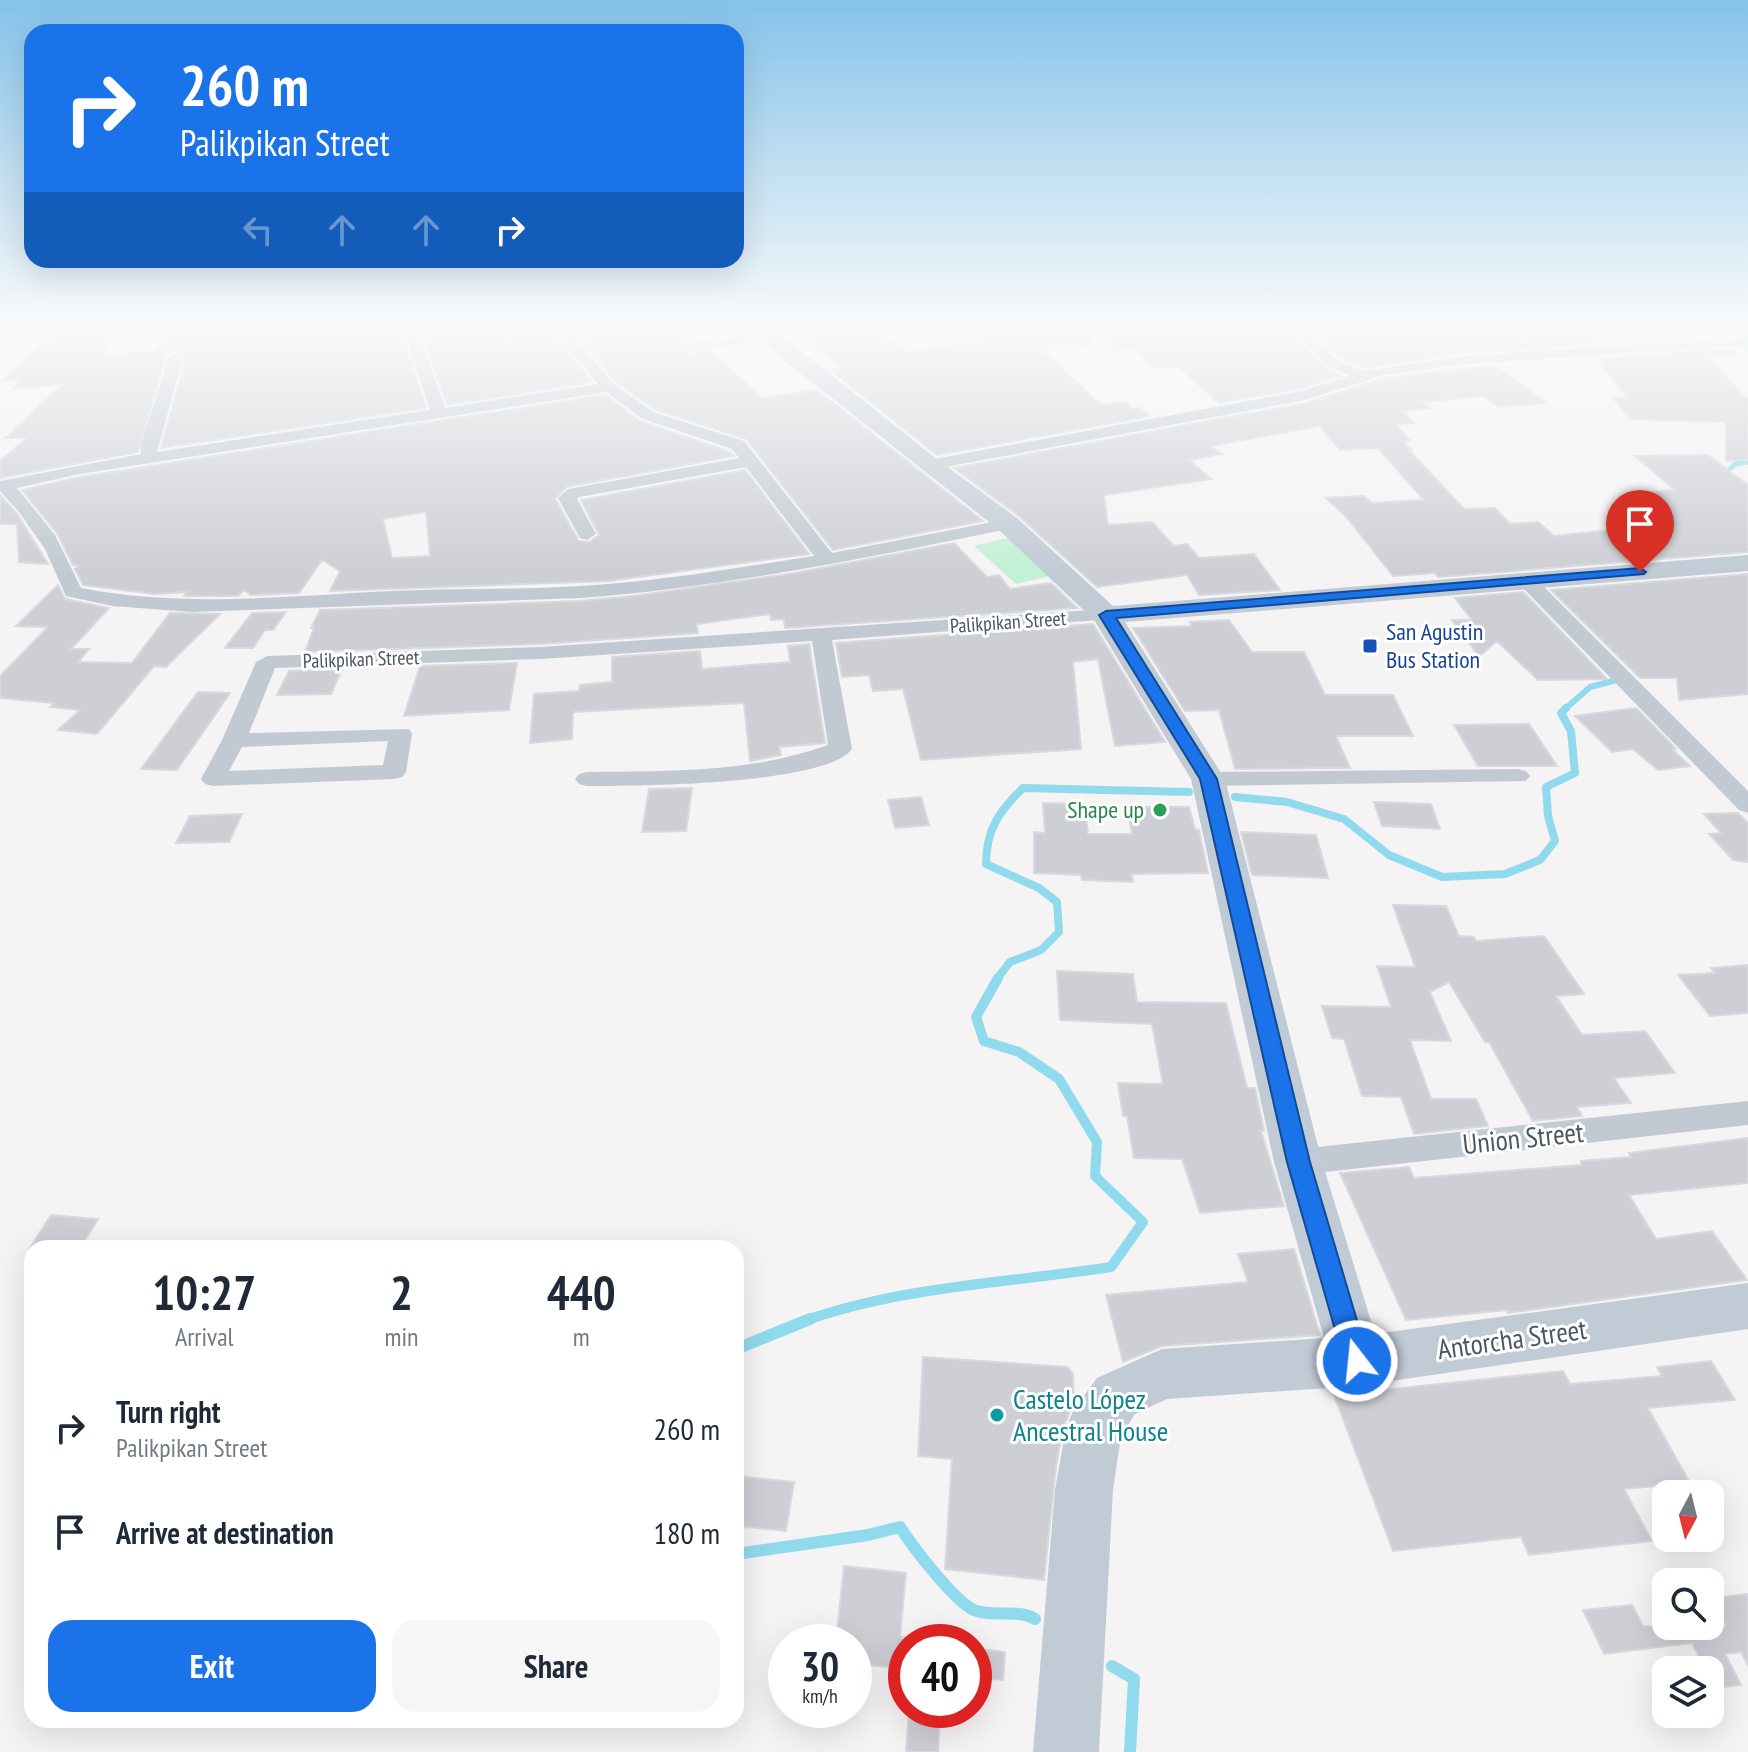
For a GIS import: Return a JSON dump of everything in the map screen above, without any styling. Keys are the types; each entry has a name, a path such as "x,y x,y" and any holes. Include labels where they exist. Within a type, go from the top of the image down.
{"street":[{"path":"150,457 148,447 160,410"},
{"path":"2,486 150,457 454,410"},
{"path":"640,410 647,415 738,445 827,560"},
{"path":"862,410 1008,524 1106,615 1208,779 1298,1162 1357,1361"},
{"path":"929,465 1226,410"},
{"path":"587,534 567,498 574,493 750,461"},
{"path":"2,486 21,502 67,568 73,592 109,601 151,604 582,592 827,560 1008,524"},
{"name":"Palikpikan Street","path":"234,740 267,662 540,653 821,635 1748,563"},
{"path":"1527,581 1748,805"},
{"path":"587,779 711,778 818,758 840,749 821,635"},
{"path":"401,734 394,772 213,779 234,740 401,734"},
{"path":"1208,779 1518,776"},
{"name":"Union Street","path":"1298,1162 1748,1113"},
{"name":"Antorcha Street","path":"1066,1752 1084,1490 1094,1428 1116,1396 1162,1374 1357,1361 1748,1306"}],"green space":[{"path":"1011,537 1054,575 1016,584 974,546"}],"building":[{"path":"36,410 150,410 138,452 0,478 0,461 27,438 6,438"},
{"path":"172,410 414,410 161,448"},
{"path":"511,410 625,410 640,421 734,456 566,487 555,499 579,541 589,542 599,535 581,500 745,470 809,554 608,581 330,591 340,571 322,560 299,593 251,595 244,590 238,596 184,596 187,592 155,594 83,585 75,569 78,565 73,565 57,533 22,490 80,477","holes":["426,512 430,556 392,558 383,519"]},
{"path":"656,410 842,410 983,521 833,550 746,439"},
{"path":"880,410 1142,410 1150,416 937,455"},
{"path":"1269,410 1414,410 1402,411 1414,423 1395,424 1410,440 1403,441 1464,509 1495,508 1510,524 1538,522 1554,536 1668,524 1635,493 1675,490 1635,456 1708,455 1748,485 1748,552 1438,577 1435,573 1393,576 1348,519 1326,498 1364,496 1371,503 1424,500 1378,448 1340,450 1320,426 1210,446 1222,454 1189,460 1211,479 1104,495 1108,525 1152,522 1174,546 1187,544 1199,558 1254,554 1280,590 1199,595 1187,575 1097,587 1019,516 954,468"},
{"path":"1622,410 1748,410 1748,460 1726,461 1726,422 1630,419"},
{"path":"0,495 17,514 48,564 19,562 17,524 0,524"},
{"path":"954,543 987,577 999,575 1010,589 1051,583 1077,608 785,628 784,619 771,620 770,614 697,624 698,633 540,644 305,652 314,628 311,628 320,610 580,601 634,596 795,573"},
{"path":"1748,574 1748,694 1679,700 1677,678 1640,678 1551,590"},
{"path":"58,585 65,599 109,608 71,649 89,649 78,662 132,663 170,613 220,614 166,667 154,666 97,734 58,730 80,710 50,707 54,703 0,698 0,676 48,627 16,626"},
{"path":"1523,592 1607,679 1538,680 1497,641 1479,656 1452,620 1472,620 1455,598"},
{"path":"286,612 273,630 265,630 253,648 225,648 252,613"},
{"path":"1229,620 1252,652 1304,652 1325,695 1393,695 1413,736 1336,736 1350,768 1235,769 1219,710 1185,711 1133,628 1192,626 1190,622"},
{"path":"1093,624 1165,742 1115,746 1098,659 1073,662 1081,749 921,760 903,689 873,691 869,675 842,677 836,643"},
{"path":"809,644 825,743 779,747 781,755 750,761 744,703 573,712 572,739 530,743 534,694 579,691 580,685 612,682 612,657 700,651 702,669 790,662 788,646"},
{"path":"517,663 509,710 404,716 420,666"},
{"path":"342,669 331,694 277,695 289,671"},
{"path":"198,692 230,693 177,770 141,769"},
{"path":"1636,708 1690,766 1658,770 1633,749 1612,752 1575,716"},
{"path":"1529,724 1557,766 1478,766 1454,725"},
{"path":"692,788 686,831 642,832 649,789"},
{"path":"921,797 929,825 895,828 888,800"},
{"path":"1374,802 1431,804 1440,829 1382,826"},
{"path":"1043,803 1085,804 1088,834 1132,834 1127,807 1189,807 1195,829 1199,830 1208,873 1131,874 1133,882 1082,880 1081,875 1034,873 1034,832 1045,833"},
{"path":"1738,813 1748,823 1748,862 1733,860 1709,834 1721,833 1704,814"},
{"path":"242,814 229,842 176,843 190,816"},
{"path":"1241,832 1316,835 1328,878 1252,875"},
{"path":"1393,905 1446,906 1459,936 1474,937 1476,941 1544,936 1584,994 1556,996 1582,1035 1645,1031 1675,1073 1614,1078 1631,1103 1577,1107 1582,1116 1533,1121 1489,1042 1485,1042 1449,982 1430,992 1451,1041 1410,1040 1431,1099 1476,1099 1488,1126 1414,1134 1401,1097 1362,1096 1344,1039 1332,1038 1322,1006 1391,1007 1377,966 1415,967"},
{"path":"1748,965 1748,1013 1710,1016 1678,975 1715,973 1711,968"},
{"path":"1057,971 1133,974 1137,1002 1226,1003 1247,1088 1255,1088 1264,1131 1261,1131 1284,1206 1200,1213 1182,1159 1134,1158 1118,1083 1163,1084 1152,1024 1060,1020"},
{"path":"1748,1138 1748,1183 1629,1195 1656,1239 1712,1231 1747,1280 1508,1313 1507,1310 1406,1320 1340,1173 1409,1167 1414,1178 1581,1165 1581,1161 1631,1157 1629,1153"},
{"path":"51,1215 98,1219 85,1240 35,1240"},
{"path":"1294,1249 1320,1335 1162,1346 1123,1362 1106,1295 1248,1282 1238,1254"},
{"path":"923,1357 1067,1367 1073,1374 1074,1404 1063,1427 1056,1466 1044,1580 945,1569 952,1459 918,1456"},
{"path":"1711,1361 1735,1400 1648,1408 1688,1480 1652,1480 1652,1486 1624,1489 1652,1541 1529,1555 1521,1537 1393,1551 1334,1395 1563,1371 1570,1384 1662,1376 1657,1367"},
{"path":"744,1477 794,1482 786,1531 744,1527"},
{"path":"844,1566 906,1573 901,1624 888,1624 888,1667 872,1665 872,1624 838,1624"},
{"path":"1748,1594 1748,1666 1741,1652 1725,1654 1741,1685 1724,1687 1724,1656 1699,1656 1692,1643 1604,1654 1583,1610 1632,1605 1643,1626 1652,1626 1652,1640 1724,1640 1724,1597"},
{"path":"992,1650 1005,1652 1003,1680 992,1679"},
{"path":"908,1728 939,1728 938,1752 906,1752"}],"waterway":[{"path":"1722,477 1735,464 1748,462"},
{"path":"1564,710 1590,687 1613,681"},
{"path":"1235,797 1287,802 1344,819 1389,855 1442,877 1505,874 1540,860 1555,841 1548,816 1546,787 1575,773 1571,731 1561,713 1564,710"},
{"path":"996,980 1010,962 1041,950 1059,932 1057,902 1039,888 986,864 991,831 1007,805 1023,788 1189,792"},
{"path":"809,1319 841,1309 917,1293 1111,1267 1143,1222 1095,1176 1097,1142 1059,1079 1019,1052 984,1041 976,1017 998,978"},
{"path":"744,1346 809,1319"},
{"path":"804,1321 809,1319"},
{"path":"744,1553 868,1535 900,1527 934,1573 966,1605 981,1612 1021,1614 1035,1619"},
{"path":"1112,1666 1134,1679 1130,1752"}],"place":[{"name":"San Agustin Bus Station","path":"1370,646"},
{"name":"Shape up","path":"1160,810"},
{"name":"Castelo López Ancestral House","path":"997,1415"}],"route":[{"path":"1357,1361 1298,1162 1208,779 1106,615 1640,572"}]}
